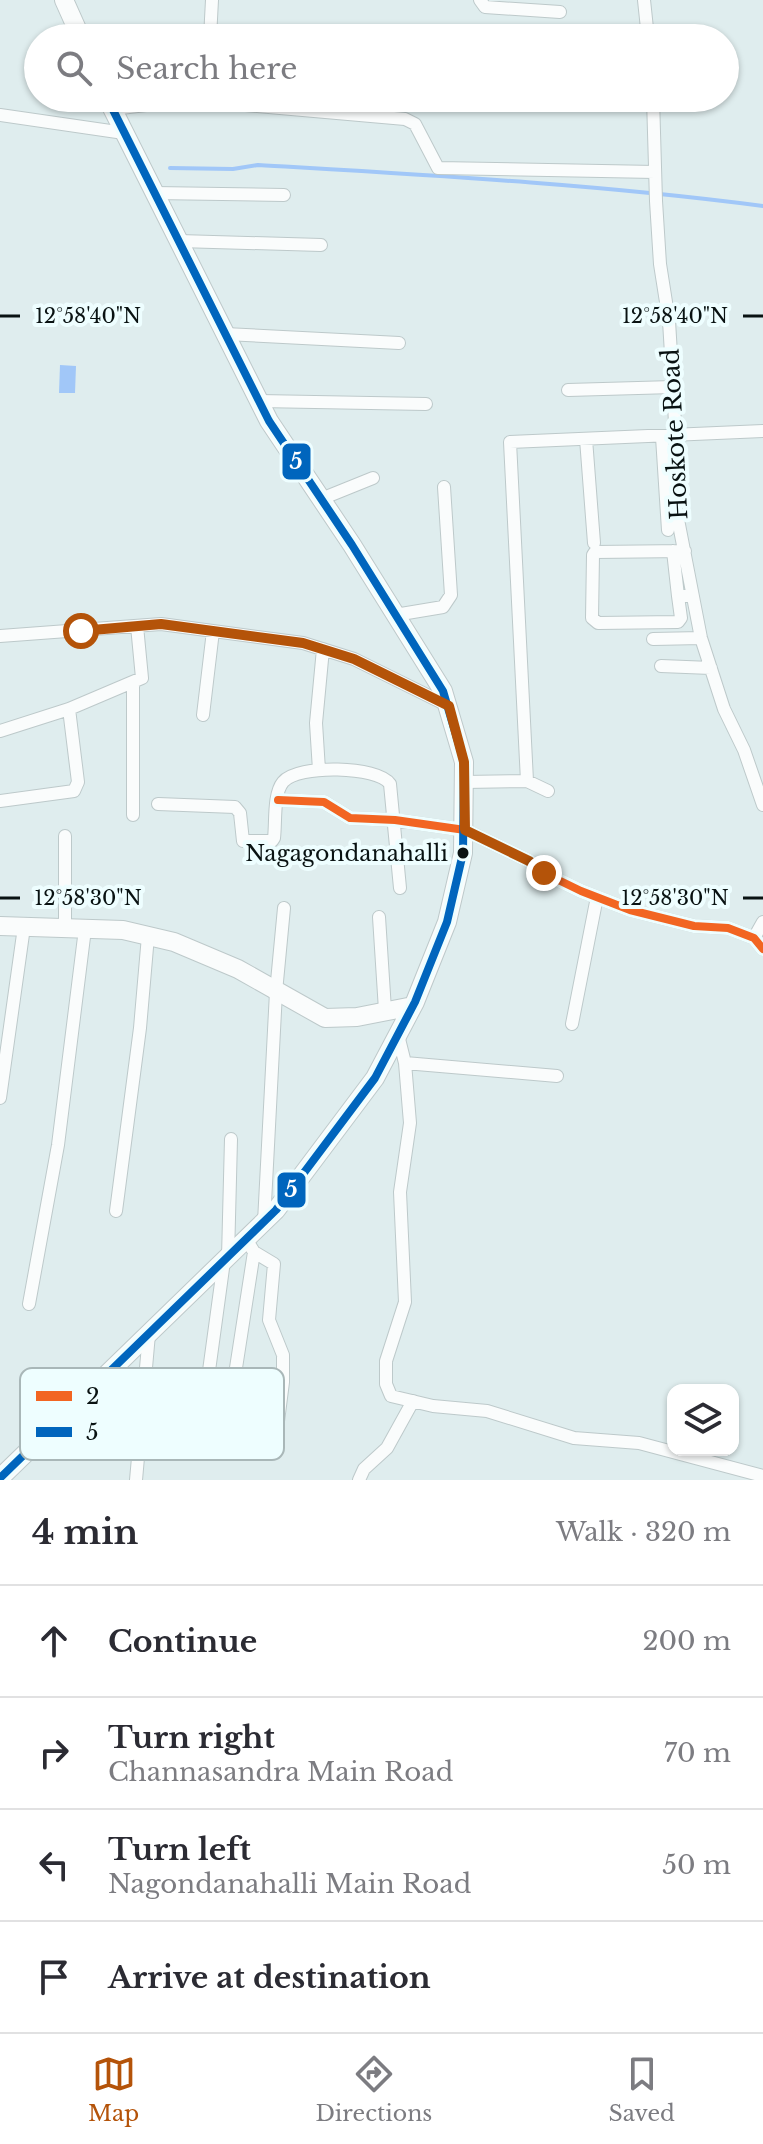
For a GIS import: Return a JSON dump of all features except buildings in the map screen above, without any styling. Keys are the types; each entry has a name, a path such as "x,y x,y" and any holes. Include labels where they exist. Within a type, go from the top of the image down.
{"street":[{"path":"64,0 75,24"},
{"path":"211,24 212,0"},
{"path":"480,0 485,7 560,12"},
{"path":"644,0 647,24"},
{"path":"114,112 269,421 443,691 464,762 463,853 447,922 413,1006 375,1078 264,1222 250,1246 235,1368"},
{"path":"325,112 405,119 415,124 438,168 655,172"},
{"name":"Hoskote Road","path":"653,112 660,264 669,321 676,437 675,504 679,551 693,596 701,638 724,709 744,750 763,805"},
{"path":"0,115 124,133"},
{"path":"154,193 284,195"},
{"path":"179,241 321,245"},
{"path":"225,334 399,343"},
{"path":"568,390 673,387"},
{"path":"259,401 426,404"},
{"path":"527,781 510,442 763,431"},
{"path":"662,437 668,530"},
{"path":"586,439 594,543"},
{"path":"321,499 373,478"},
{"path":"395,615 443,607 451,595 444,487"},
{"path":"679,551 681,618 678,622 598,623 592,618 595,552 679,551"},
{"path":"678,596 693,596"},
{"path":"0,636 161,624 303,643 354,659 449,706"},
{"path":"0,731 69,709 142,678 137,626"},
{"path":"203,715 213,631"},
{"path":"653,639 701,638"},
{"path":"319,770 316,723 323,649"},
{"path":"661,666 711,668"},
{"path":"133,683 133,815"},
{"path":"0,801 74,791 78,782 69,709"},
{"path":"158,804 235,807 240,813 243,841 272,841 279,788 293,774 319,770 369,773 387,779 395,820 400,888"},
{"path":"465,782 527,781 548,791"},
{"path":"278,800 320,801 348,818 395,820 465,830 529,861 544,873 597,897 630,910 694,926 728,928 754,938 763,949"},
{"path":"65,836 65,928"},
{"path":"572,1024 597,897"},
{"path":"264,1222 276,992 284,908"},
{"path":"379,917 385,1010"},
{"path":"754,938 763,922"},
{"path":"0,926 123,930 174,942 238,969 325,1018 357,1017 413,1006"},
{"path":"0,1098 24,927"},
{"path":"29,1304 58,1145 85,929"},
{"path":"116,1211 140,1028 148,936"},
{"path":"398,1035 405,1063 410,1123 400,1192 405,1302 386,1361 386,1384 391,1396 487,1411 574,1438 639,1443 763,1476"},
{"path":"405,1063 557,1076"},
{"path":"210,1368 226,1259 231,1139"},
{"path":"114,1368 226,1259 250,1246"},
{"path":"250,1246 274,1264 269,1320 283,1355 283,1368"},
{"path":"146,1368 149,1334"},
{"path":"359,1480 364,1469 390,1443 413,1401"},
{"path":"0,1478 20,1459"},
{"path":"136,1480 138,1460"}],"water":[{"path":"60,365 76,366 75,393 59,393"}],"waterway":[{"path":"170,168 233,169 258,165 448,177 574,186 763,206"}],"transit line":[{"name":"5","path":"113,1368 276,1210 375,1078 415,1002 447,922 463,853 464,762 443,691 352,545 269,421 114,112"},
{"name":"2","path":"278,800 324,802 350,818 395,820 465,830 581,891 630,910 694,926 728,928 754,938 763,949"},
{"name":"5","path":"0,1478 20,1459"}],"place":[{"name":"Nagagondanahalli","path":"463,853"}],"route":[{"path":"81,631 161,624 303,643 354,659 449,706 464,762 465,830 529,861 544,873"}]}
